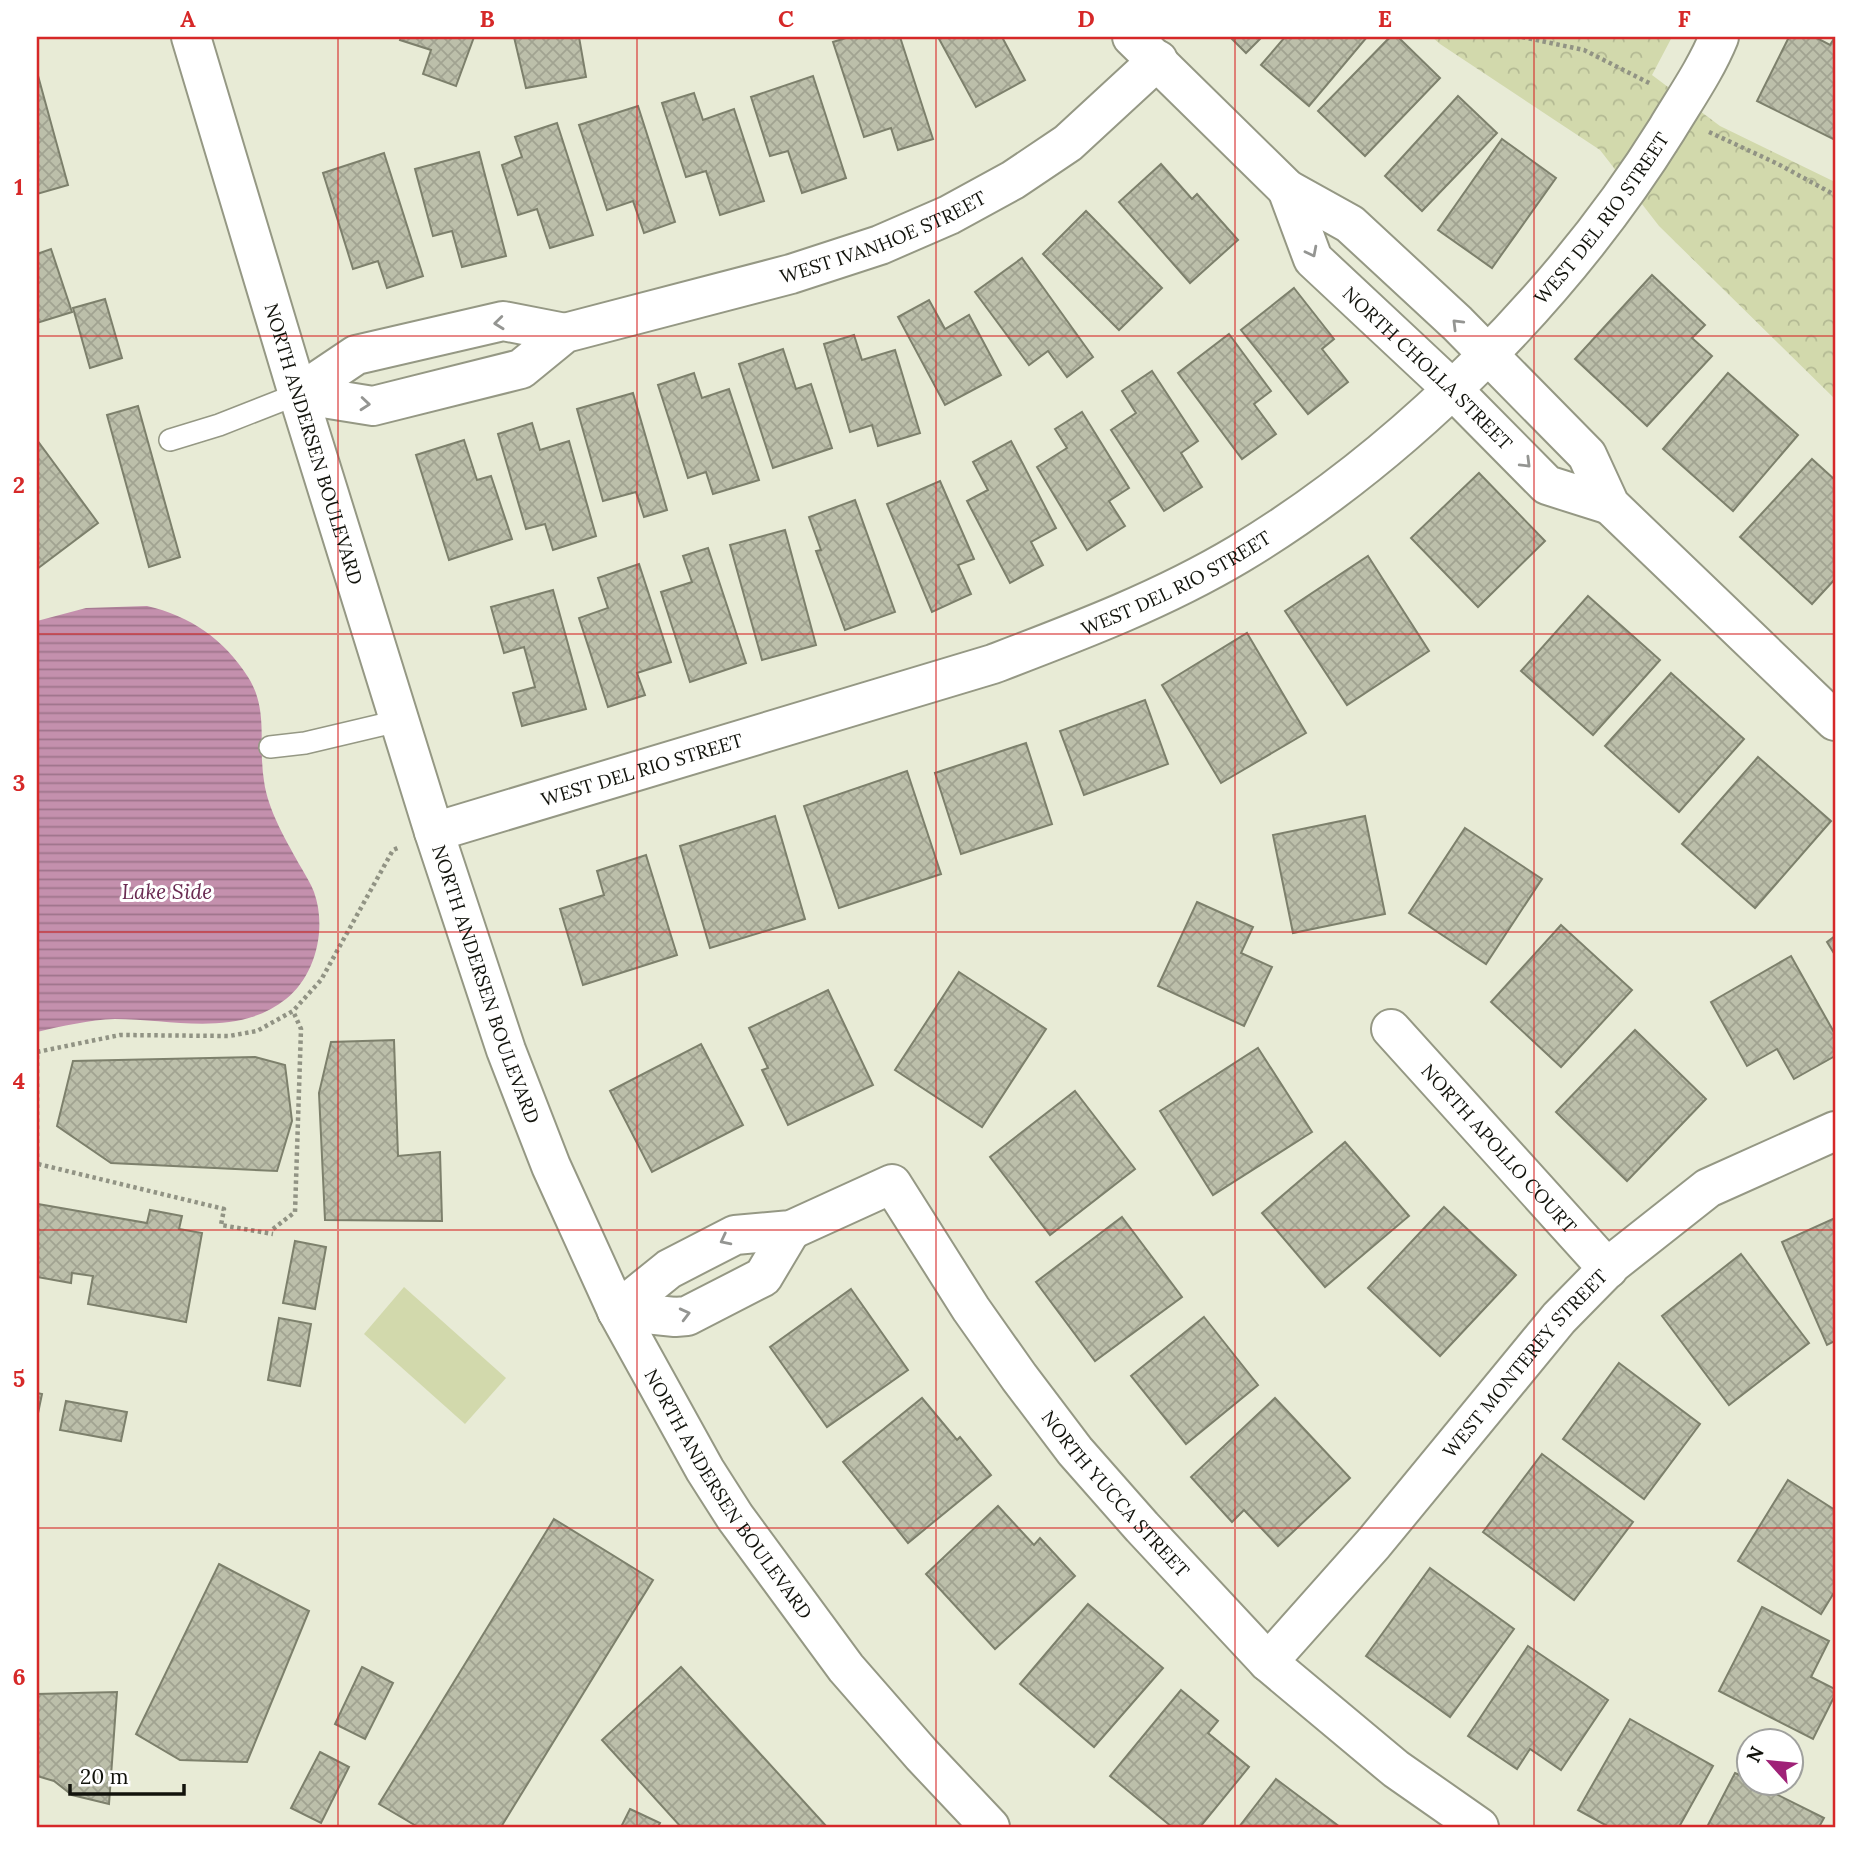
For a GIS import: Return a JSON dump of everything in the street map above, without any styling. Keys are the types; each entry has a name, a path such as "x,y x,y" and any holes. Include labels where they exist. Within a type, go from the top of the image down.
{"street":[{"name":"NORTH ANDERSEN BOULEVARD","path":"191,37 433,832 506,1050 551,1166 617,1311 705,1470 759,1553 846,1668 990,1827"},
{"name":"WEST DEL RIO STREET","path":"433,832 993,664 1077,632 1164,594 1238,554 1308,509 1407,430 1522,319 1582,249 1645,165 1719,37"},
{"name":"WEST IVANHOE STREET","path":"298,394 373,406 521,369 565,333 791,274 880,245 949,215 1013,180 1068,143 1145,49"},
{"name":"NORTH CHOLLA STREET","path":"1145,49 1287,189 1350,224 1457,323 1587,455 1610,505 1835,721"},
{"name":"NORTH CHOLLA STREET","path":"1287,189 1313,259 1452,389 1547,485 1610,505"},
{"name":"WEST IVANHOE STREET","path":"298,394 356,355 503,321 565,333"},
{"name":"NORTH APOLLO COURT","path":"1391,1029 1608,1269"},
{"name":"WEST MONTEREY STREET","path":"1268,1662 1374,1543 1559,1318 1608,1269 1708,1188 1835,1131"},
{"name":"NORTH YUCCA STREET","path":"617,1311 668,1269 735,1235 791,1230 892,1184 971,1309 1075,1451 1142,1527 1268,1662 1396,1769 1479,1827"},
{"path":"617,1311 687,1316 763,1277 791,1230"}],"lane":[{"path":"170,440 219,425 298,394"},
{"path":"270,747 304,743 398,721"}],"path":[{"path":"37,1171 37,1052 120,1035 229,1036 257,1031 293,1011 321,979 393,850 433,832"},
{"path":"38,1164 224,1209 221,1225 273,1232 295,1212 300,1029 293,1011"}],"green space":[{"path":"1432,37 1672,37 1652,75 1720,126 1835,182 1835,399 1659,226 1600,150"},
{"path":"404,1287 506,1378 465,1424 364,1334"}],"water":[{"name":"Lake Side","path":"147,606 178,616 217,640 239,663 254,689 261,715 262,768 266,792 279,826 314,892 319,921 316,950 305,977 286,999 247,1019 204,1024 115,1019 37,1032 37,621 86,608"}],"building":[{"path":"401,37 474,37 456,86 423,74 431,50 400,40"},
{"path":"514,37 579,37 586,77 526,88"},
{"path":"849,37 900,37 933,139 898,150 891,128 864,137 833,42"},
{"path":"938,37 1002,37 1025,80 976,107"},
{"path":"1230,37 1262,37 1246,53"},
{"path":"1285,37 1367,37 1309,106 1261,65"},
{"path":"1390,37 1398,37 1440,78 1365,156 1318,111"},
{"path":"1789,37 1815,37 1830,45 1835,37 1835,140 1757,101"},
{"path":"37,72 68,185 37,194"},
{"path":"813,76 846,178 802,193 788,151 770,156 751,97"},
{"path":"694,93 703,120 734,109 764,201 720,215 706,171 686,177 662,103"},
{"path":"1458,96 1497,133 1422,211 1385,176"},
{"path":"638,106 675,222 644,233 633,201 607,210 579,125"},
{"path":"557,123 593,235 550,248 537,209 518,215 502,165 522,157 515,137"},
{"path":"1502,139 1556,178 1492,268 1438,230"},
{"path":"479,152 506,256 462,267 452,231 433,236 415,169"},
{"path":"384,153 423,276 387,288 378,261 353,269 323,173"},
{"path":"1161,164 1192,199 1197,194 1238,240 1190,283 1119,202"},
{"path":"1086,211 1162,288 1119,330 1043,254"},
{"path":"51,249 72,312 37,323 37,254"},
{"path":"1022,258 1093,357 1067,377 1048,351 1029,365 975,292"},
{"path":"1652,275 1705,325 1692,338 1712,356 1647,426 1575,359"},
{"path":"1294,288 1334,339 1322,349 1348,382 1308,414 1241,330"},
{"path":"105,299 122,358 90,368 73,308"},
{"path":"929,300 945,329 969,315 1001,375 945,405 898,317"},
{"path":"1229,334 1271,391 1254,404 1276,434 1242,459 1178,373"},
{"path":"854,335 862,360 895,350 920,433 878,446 872,425 850,432 824,344"},
{"path":"783,349 796,389 811,384 832,448 773,468 739,364"},
{"path":"1152,371 1198,441 1181,453 1202,487 1164,511 1111,430 1136,413 1122,391"},
{"path":"694,373 702,398 729,389 759,480 713,494 706,472 688,478 658,385"},
{"path":"1728,373 1798,435 1733,511 1663,449"},
{"path":"633,393 667,510 644,517 636,492 603,501 577,409"},
{"path":"138,406 180,557 149,567 107,415"},
{"path":"1082,412 1129,488 1109,501 1125,526 1087,550 1037,467 1067,448 1055,429"},
{"path":"532,423 540,450 569,441 596,536 553,550 545,524 526,529 498,434"},
{"path":"37,440 98,523 37,569"},
{"path":"464,440 477,480 491,476 512,539 449,560 416,455"},
{"path":"1011,441 1056,528 1031,542 1043,565 1010,583 967,501 988,490 973,462"},
{"path":"1812,459 1835,480 1835,579 1812,604 1740,537"},
{"path":"1479,473 1545,541 1478,607 1411,538"},
{"path":"940,481 974,559 958,565 971,594 932,612 887,504"},
{"path":"855,500 895,612 845,630 816,551 821,550 809,517"},
{"path":"785,530 816,645 762,660 730,545"},
{"path":"708,548 746,663 690,682 661,592 692,582 683,556"},
{"path":"1368,556 1429,651 1347,705 1285,611"},
{"path":"639,564 671,662 637,673 645,695 608,707 579,618 608,608 598,578"},
{"path":"553,590 586,709 522,726 513,693 535,687 524,647 504,653 491,607"},
{"path":"1588,596 1660,660 1593,735 1521,671"},
{"path":"1247,633 1306,733 1221,783 1162,685"},
{"path":"1671,673 1744,739 1679,812 1605,746"},
{"path":"1145,700 1168,764 1084,795 1060,731"},
{"path":"1026,743 1052,824 961,854 935,773"},
{"path":"1758,757 1831,821 1755,908 1682,844"},
{"path":"907,771 941,874 839,908 804,806"},
{"path":"775,816 805,919 710,948 680,846"},
{"path":"1365,816 1385,914 1293,933 1273,835"},
{"path":"1465,828 1542,879 1486,964 1409,913"},
{"path":"646,855 677,955 583,985 560,909 604,895 597,871"},
{"path":"1197,902 1253,927 1241,953 1272,967 1244,1026 1158,986"},
{"path":"1561,925 1632,990 1561,1067 1491,1002"},
{"path":"1835,936 1835,955 1827,942"},
{"path":"1791,956 1835,1034 1835,1056 1794,1079 1777,1049 1747,1066 1711,1002"},
{"path":"959,972 1046,1029 982,1127 895,1070"},
{"path":"828,990 873,1085 788,1125 762,1070 768,1068 749,1028"},
{"path":"1635,1030 1706,1099 1627,1181 1556,1112"},
{"path":"394,1040 398,1156 440,1152 442,1221 325,1220 319,1093 331,1042"},
{"path":"701,1044 743,1125 652,1172 610,1091"},
{"path":"1258,1048 1312,1132 1213,1195 1160,1111"},
{"path":"255,1057 285,1065 292,1121 277,1171 111,1163 57,1126 73,1061"},
{"path":"1075,1091 1135,1169 1050,1235 990,1157"},
{"path":"1345,1142 1409,1216 1325,1287 1262,1213"},
{"path":"38,1204 147,1223 150,1210 182,1216 179,1229 202,1233 186,1322 88,1304 93,1276 72,1273 71,1283 37,1277"},
{"path":"1444,1207 1516,1275 1440,1356 1368,1288"},
{"path":"1122,1217 1182,1297 1095,1361 1036,1282"},
{"path":"1835,1218 1835,1341 1827,1345 1782,1242"},
{"path":"295,1241 326,1247 315,1309 283,1303"},
{"path":"1741,1254 1809,1343 1729,1405 1662,1316"},
{"path":"851,1289 908,1370 827,1427 770,1347"},
{"path":"1204,1317 1258,1385 1186,1444 1131,1376"},
{"path":"279,1318 311,1324 300,1386 268,1380"},
{"path":"1619,1363 1700,1424 1644,1499 1563,1439"},
{"path":"37,1393 42,1394 37,1418"},
{"path":"922,1398 957,1440 960,1437 991,1475 908,1543 843,1462"},
{"path":"1275,1398 1350,1478 1278,1546 1244,1510 1232,1522 1191,1477"},
{"path":"66,1401 127,1412 121,1441 60,1430"},
{"path":"1542,1454 1633,1522 1574,1600 1483,1532"},
{"path":"1788,1480 1835,1510 1835,1591 1821,1614 1738,1561"},
{"path":"998,1506 1034,1545 1040,1538 1075,1576 995,1649 926,1574"},
{"path":"554,1519 653,1580 501,1827 418,1827 379,1804"},
{"path":"219,1564 309,1611 247,1762 180,1760 136,1734"},
{"path":"1430,1568 1514,1629 1450,1717 1366,1656"},
{"path":"1088,1604 1163,1668 1094,1747 1020,1684"},
{"path":"1762,1607 1829,1641 1811,1677 1835,1689 1835,1695 1813,1739 1806,1735 1806,1728 1791,1728 1719,1691"},
{"path":"1528,1646 1608,1700 1561,1770 1530,1749 1517,1769 1468,1736"},
{"path":"362,1667 393,1683 365,1739 335,1724"},
{"path":"681,1667 827,1827 681,1827 602,1740"},
{"path":"1181,1690 1218,1721 1208,1733 1249,1767 1200,1827 1172,1827 1110,1776"},
{"path":"117,1692 109,1804 72,1795 54,1781 37,1776 37,1694"},
{"path":"1630,1719 1713,1766 1679,1827 1609,1827 1578,1810"},
{"path":"320,1752 349,1767 321,1823 291,1808"},
{"path":"1735,1773 1736,1798 1784,1798 1824,1818 1819,1827 1707,1827"},
{"path":"1276,1779 1340,1827 1239,1827"},
{"path":"630,1809 660,1823 658,1827 621,1827"}]}
